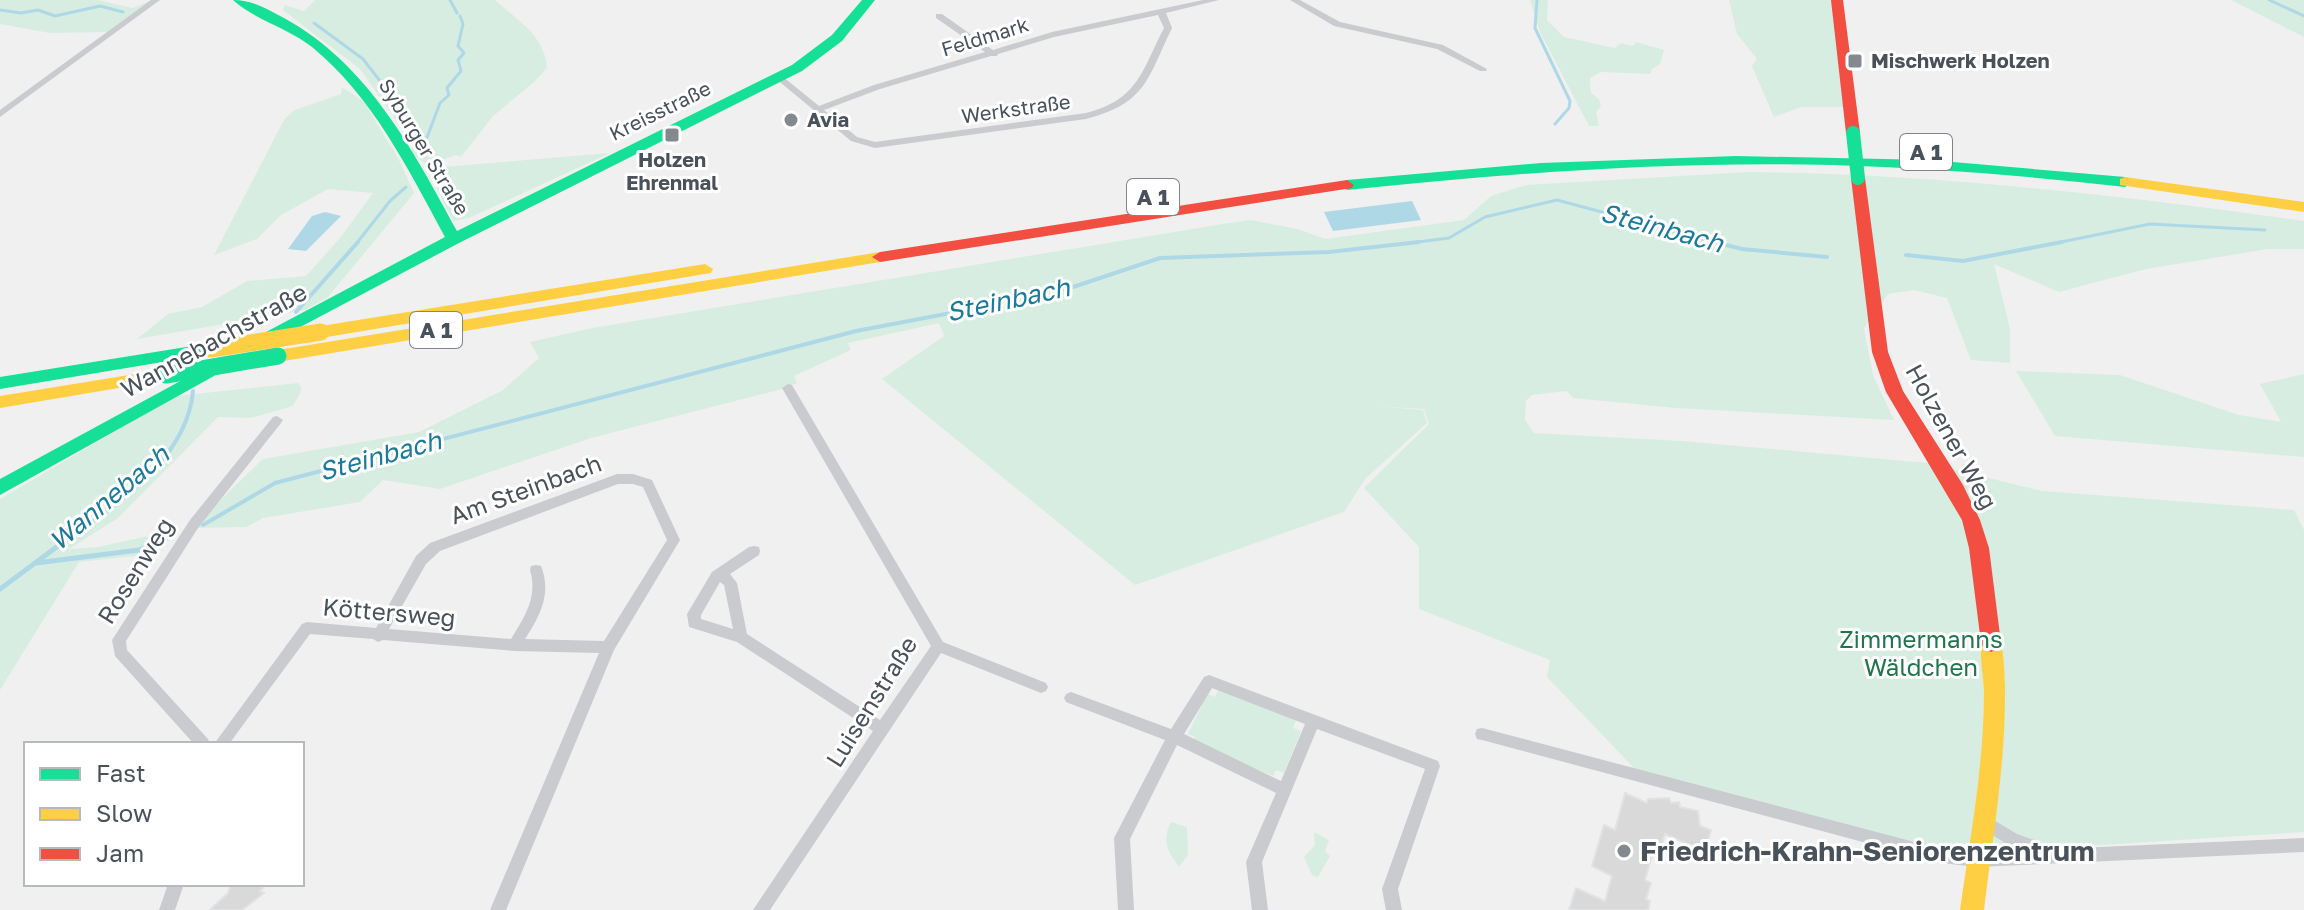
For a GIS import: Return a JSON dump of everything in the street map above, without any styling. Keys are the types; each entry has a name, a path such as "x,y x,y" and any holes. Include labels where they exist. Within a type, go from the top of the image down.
{"main road":[{"name":"Syburger Straße","path":"239,0 299,29 348,70 399,142 454,239"},
{"name":"Kreisstraße","path":"454,239 779,78 831,43 869,0"},
{"name":"Holzener Weg","path":"1837,0 1880,352 1901,402 1956,490 1971,520 1979,548 1996,700 1995,743 1972,910"},
{"name":"A 1","path":"0,383 1241,184 1400,164 1533,152 1725,146 1882,149 2059,162 2304,193"},
{"name":"A 1","path":"0,402 1124,218 1319,189 1499,170 1685,160 1890,164 2068,176 2304,207"},
{"name":"Wannebachstraße","path":"0,488 326,306 454,239"}],"street":[{"path":"0,114 156,0"},
{"name":"Feldmark","path":"818,109 877,87 1070,30 1215,0"},
{"path":"1294,0 1337,24 1440,47 1483,69"},
{"name":"Werkstraße","path":"818,109 854,139 887,146 1099,114 1128,101 1137,92 1168,28 1162,13"},
{"path":"939,16 994,54"},
{"path":"779,78 818,109"},
{"name":"Luisenstraße","path":"761,910 938,646 788,388"},
{"name":"Rosenweg","path":"201,742 120,652 119,640 194,524 277,420"},
{"name":"Am Steinbach","path":"378,636 421,560 435,547 617,479 648,483 674,540 608,647 498,910"},
{"path":"754,551 717,576 694,614 694,623 741,637 883,730"},
{"path":"515,645 541,597 541,583 536,570"},
{"path":"717,576 725,577 730,583 741,637"},
{"name":"Köttersweg","path":"222,742 307,628 515,645 608,647"},
{"path":"938,646 1041,687"},
{"path":"1126,910 1122,838 1163,755 1209,681 1433,766 1390,889 1394,910"},
{"path":"1071,698 1175,737 1284,790"},
{"path":"1260,910 1254,862 1314,720"},
{"path":"1482,734 1941,856 1977,860 2304,845"},
{"path":"1982,820 2013,840 2055,855"},
{"path":"167,910 175,886"}],"green space":[{"path":"0,0 97,0 133,8 152,0 107,32 50,33 0,24"},
{"path":"315,0 495,0 535,37 545,56 547,68 493,116 461,157 456,155 427,165 412,154 412,143 360,69 283,10 285,5 304,11"},
{"path":"1530,0 1548,0 1547,20 1564,37 1615,48 1621,43 1633,46 1636,42 1664,50 1660,64 1650,74 1601,72 1590,78 1591,93 1599,99 1601,106 1596,112 1599,126 1589,126 1540,32"},
{"path":"1729,0 1837,0 1849,107 1801,107 1774,117 1752,66 1757,59 1737,34"},
{"path":"2231,0 2304,0 2304,37"},
{"path":"342,87 364,102 399,160 414,193 328,297 305,310 137,339 168,314 202,307 247,281 306,276 340,238 373,193 328,189 281,215 257,239 214,255 285,118 295,110 341,94"},
{"path":"610,153 469,218 453,221 431,177 443,167"},
{"name":"Zimmermanns Wäldchen","path":"1749,172 1888,177 2027,188 2304,221 2304,249 2268,249 2146,269 2059,292 1994,264 2010,329 2010,363 1971,360 1947,298 1914,290 1888,294 1864,328 1873,375 1894,420 1676,408 1573,398 1567,391 1532,395 1526,401 1525,420 1534,433 1682,441 1927,463 2042,491 2294,510 2304,530 2304,832 1949,855 1636,770 1547,677 1550,660 1419,609 1419,547 1364,488 1429,424 1424,409 1375,406 1423,410 1427,423 1365,479 1344,512 1135,585 882,379 944,336 939,323 848,343 851,350 794,376 797,383 782,389 591,438 440,489 383,480 360,502 263,518 246,527 191,528 263,459 419,432 503,390 539,358 530,342 592,328 1229,223 1251,220 1298,229 1325,239 1464,220 1491,196 1526,185"},
{"path":"2016,371 2120,375 2239,415 2281,422 2260,384 2304,374 2304,457 2055,436"},
{"path":"298,383 302,389 293,406 251,418 218,417 118,518 69,549 98,547 167,532 173,539 134,556 79,562 0,690 0,499 175,396"},
{"path":"1218,690 1296,720 1293,728 1301,731 1284,773 1276,770 1273,776 1192,743 1195,737 1188,734 1207,694 1215,697"},
{"path":"1171,822 1187,827 1188,855 1179,867 1167,846 1166,835"},
{"path":"1314,832 1329,840 1325,851 1330,856 1318,877 1312,875 1304,857 1315,845"}],"water":[{"path":"1412,201 1421,220 1333,231 1324,212"},
{"path":"325,212 341,216 306,251 288,249 312,216"}],"building":[{"name":"Friedrich-Krahn-Seniorenzentrum","path":"1625,793 1647,803 1648,799 1669,798 1671,803 1679,802 1680,807 1698,811 1700,826 1711,830 1705,852 1665,834 1660,851 1654,848 1645,880 1651,883 1646,899 1650,901 1648,910 1569,910 1576,888 1605,901 1612,876 1592,866 1604,825 1615,830"},
{"path":"230,886 260,886 264,893 242,910 210,910 228,893"}],"waterway":[{"name":"Wannebach","path":"450,0 457,13"},
{"path":"1537,0 1535,28 1570,101 1569,108 1555,124"},
{"path":"2269,0 2304,16"},
{"path":"0,10 21,13 38,10 55,16 100,6 123,12"},
{"name":"Wannebach","path":"423,148 440,103 449,95 447,88 461,71 458,60 464,53 458,46 463,24 460,16"},
{"path":"314,23 363,59 426,140"},
{"name":"Wannebach","path":"356,244 390,201 406,187"},
{"name":"Steinbach","path":"1409,243 1449,238 1485,217 1557,200 1721,244"},
{"name":"Steinbach","path":"2051,244 2150,224 2265,230"},
{"name":"Wannebach","path":"296,312 358,242"},
{"name":"Steinbach","path":"1409,243 1419,242"},
{"name":"Steinbach","path":"1714,242 1742,249 1827,257"},
{"name":"Steinbach","path":"1906,255 1963,261 2062,242"},
{"name":"Steinbach","path":"203,525 275,483 856,331 951,313 1038,291 1070,288 1160,258 1329,252 1409,243"},
{"name":"Steinbach","path":"1402,244 1409,243"},
{"name":"Wannebach","path":"64,542 126,496 163,459 188,416 193,391"},
{"name":"Steinbach","path":"157,542 174,535"},
{"name":"Wannebach","path":"0,589 66,540"},
{"name":"Steinbach","path":"36,563 139,550 161,540"}],"traffic: fast":[{"path":"239,0 315,43 358,85 394,134 454,239"},
{"path":"272,336 454,239 797,68 837,38 869,0"},
{"path":"1853,133 1858,178"},
{"path":"1347,185 1541,167 1736,160 1930,165 2125,182"},
{"path":"0,383 211,349"},
{"path":"166,375 278,356"},
{"path":"0,488 208,372"}],"traffic: slow":[{"path":"2125,182 2304,207"},
{"path":"278,356 880,257"},
{"path":"321,332 705,269"},
{"path":"211,349 321,332"},
{"path":"0,402 166,375"},
{"path":"1972,910 1993,744 1991,643"}],"traffic: jam":[{"path":"1837,0 1853,133"},
{"path":"1858,178 1880,352 1895,392 1956,490 1971,520 1979,548 1991,643"},
{"path":"880,257 1347,185"}],"place":[{"name":"Mischwerk Holzen","path":"1855,61"},
{"name":"Avia","path":"791,120"},
{"name":"Holzen Ehrenmal","path":"672,135"},
{"name":"Friedrich-Krahn-Seniorenzentrum","path":"1624,851"}]}
